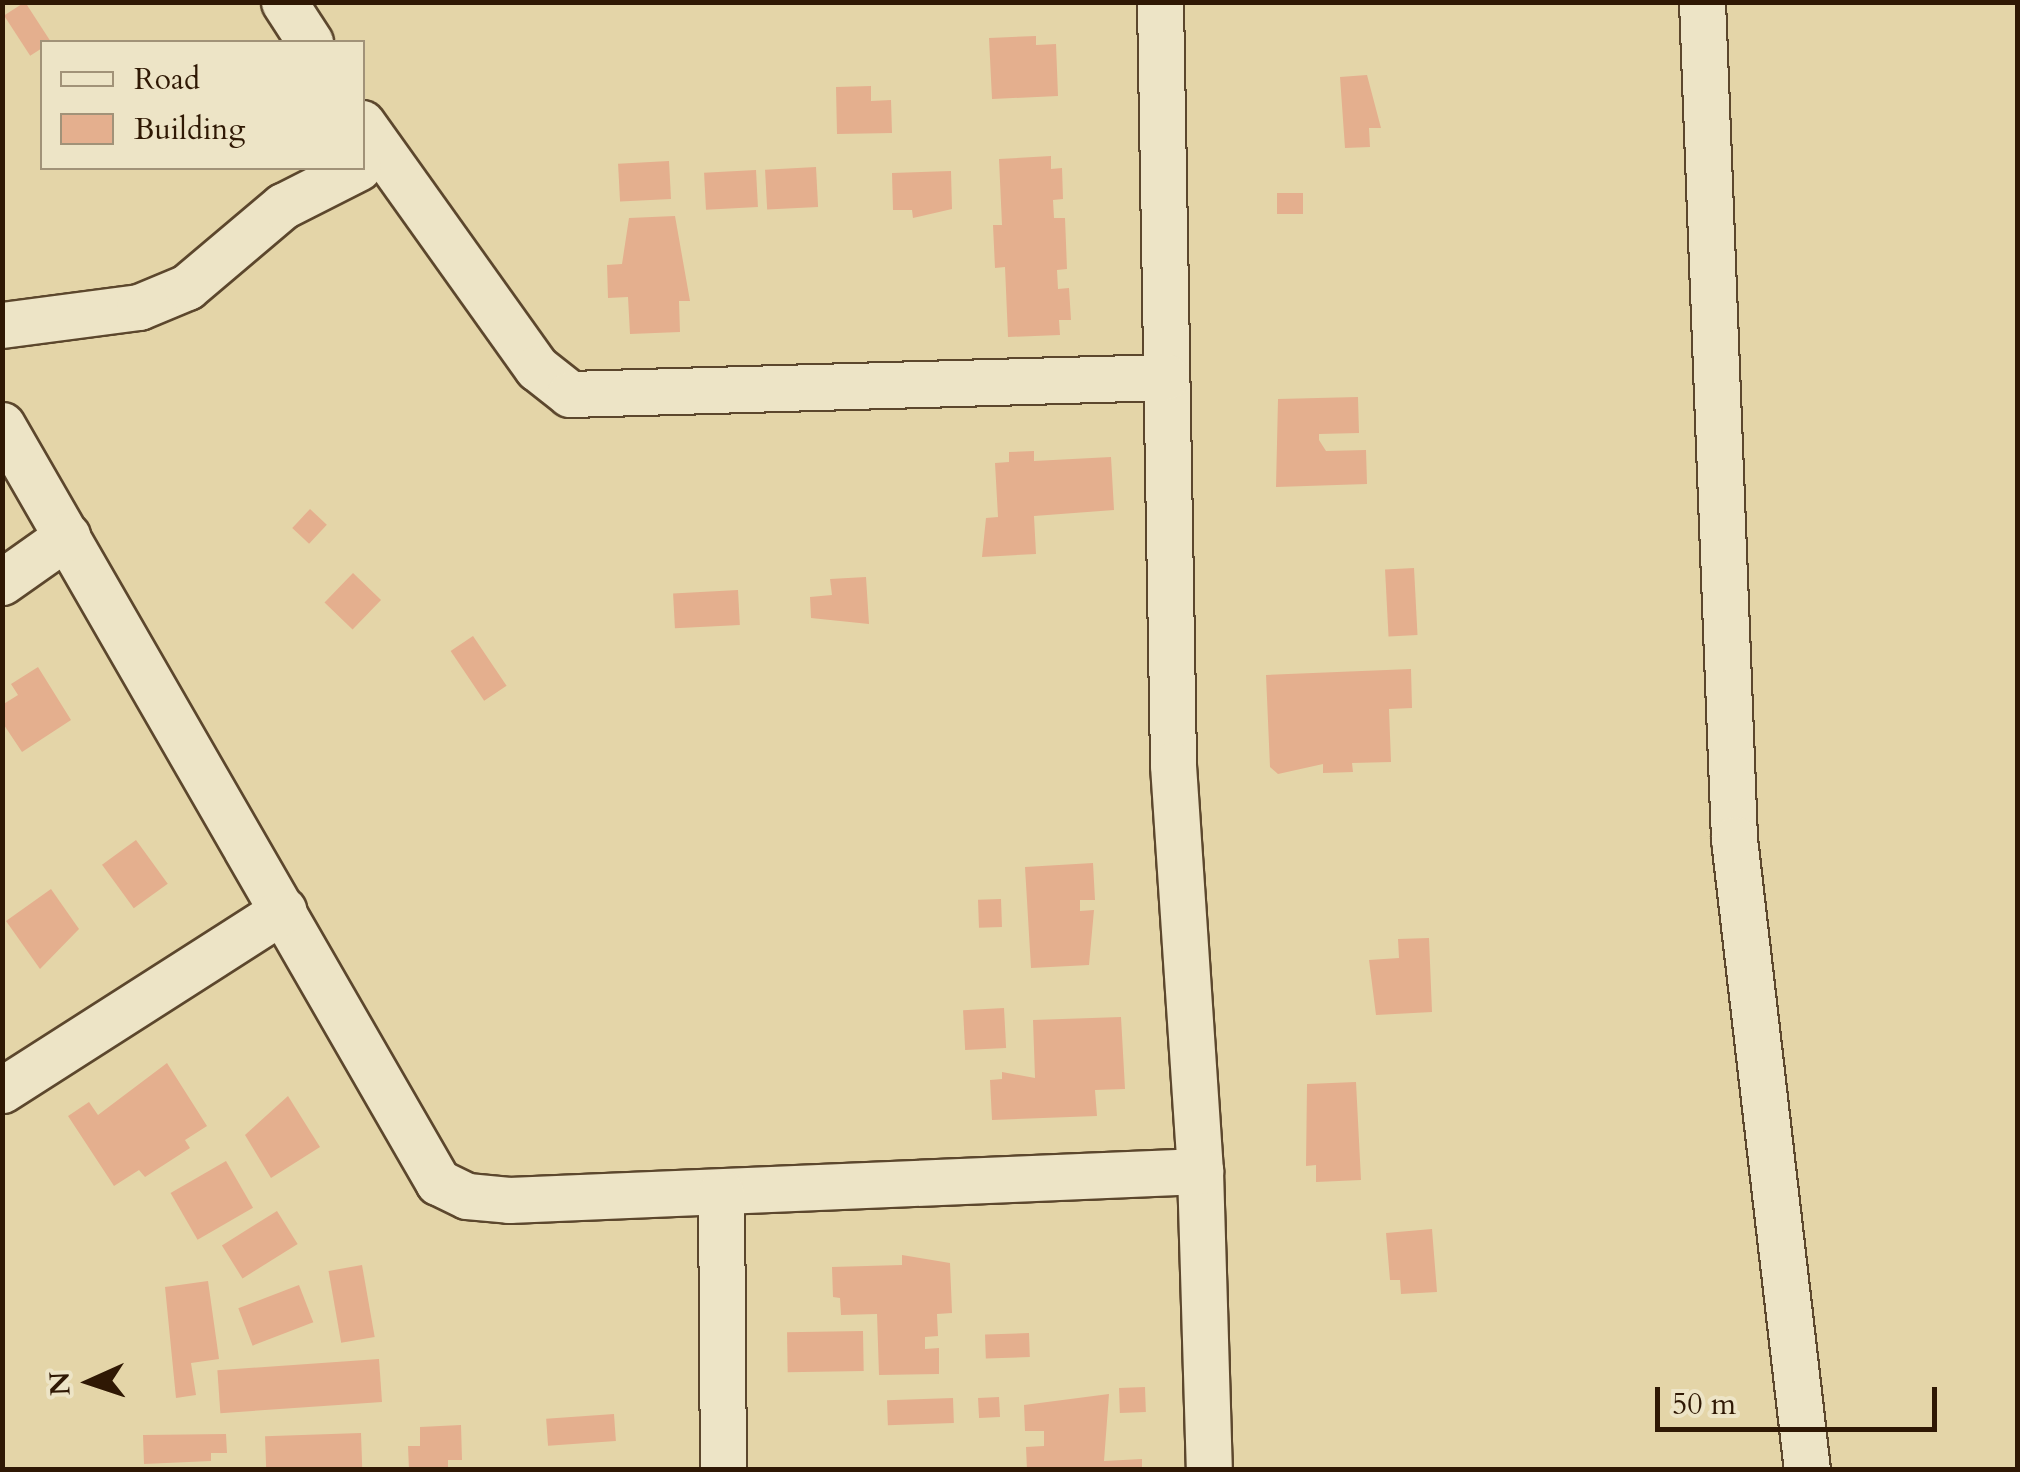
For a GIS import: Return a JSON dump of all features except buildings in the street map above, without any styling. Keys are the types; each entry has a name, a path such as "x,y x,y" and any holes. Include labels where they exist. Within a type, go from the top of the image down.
{"street":[{"path":"284,2 309,40"},
{"path":"1160,2 1172,765 1200,1171 1209,1470"},
{"path":"1702,2 1734,839 1807,1470"},
{"path":"367,154 537,368 570,394 1166,376"},
{"path":"2,326 138,307 187,287 283,206 341,170"},
{"path":"2,426 438,1182 466,1196 509,1200 1200,1171"},
{"path":"2,582 67,536"},
{"path":"2,1090 284,910"},
{"path":"721,1192 723,1470"}]}
